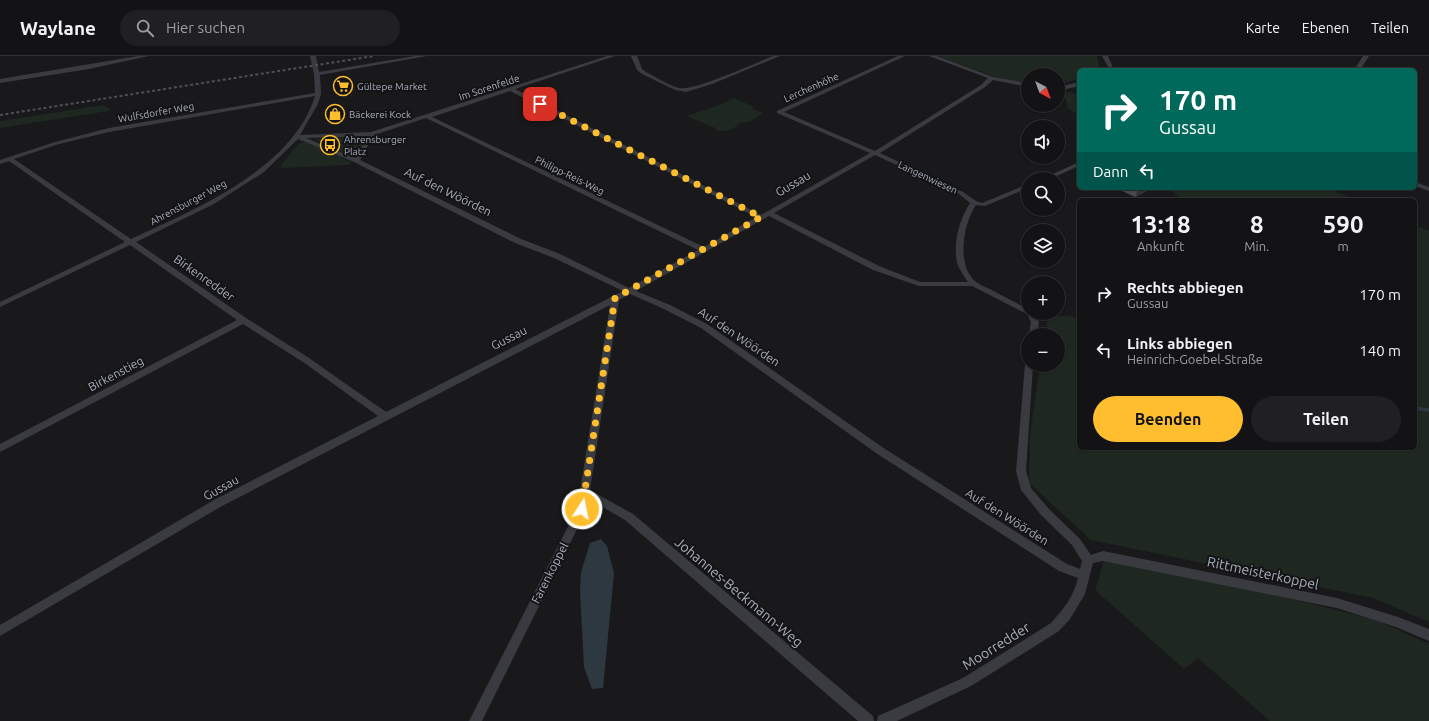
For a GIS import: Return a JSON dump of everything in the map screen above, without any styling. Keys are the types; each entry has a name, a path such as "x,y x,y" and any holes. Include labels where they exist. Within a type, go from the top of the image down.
{"street":[{"path":"0,80 89,68 146,56"},
{"name":"Ahrensburger Weg","path":"0,305 212,203 262,171 297,136 315,104 318,94 314,56"},
{"path":"317,74 424,56"},
{"name":"Im Sorenfelde","path":"372,134 512,90 612,56"},
{"path":"634,56 640,70 644,74 677,89 686,90 710,83 777,56"},
{"name":"Lerchenhöhe","path":"875,153 779,112 902,56"},
{"path":"932,56 992,78 1021,84"},
{"path":"1105,56 1112,68"},
{"path":"1358,68 1366,56"},
{"name":"Gussau","path":"0,632 218,503 629,291 704,250 875,153 983,86 992,78"},
{"path":"1065,87 1077,84"},
{"path":"512,90 876,268 919,284 973,284 1021,308"},
{"name":"Wulfsdorfer Weg","path":"0,162 57,143 109,130 318,94"},
{"name":"Philipp-Reis-Weg","path":"428,117 704,250"},
{"path":"297,136 372,134"},
{"path":"297,136 356,161 372,134"},
{"name":"Langenwiesen","path":"875,153 962,193 974,204"},
{"name":"Birkenredder","path":"10,159 243,320 306,360 385,416"},
{"name":"Auf den Wöörden","path":"356,161 518,241 557,256 629,291 667,307 704,326 879,450 1063,568 1084,575"},
{"path":"1061,172 1077,165"},
{"path":"1417,185 1429,189"},
{"path":"973,284 966,274 962,263 960,248 961,233 967,213 974,204 983,205 1021,189"},
{"name":"Farenkoppel","path":"475,721 582,509 586,494 615,298"},
{"name":"Birkenstieg","path":"0,448 243,320"},
{"path":"1028,372 1022,434 1021,471 1026,490 1045,512 1076,542 1088,560"},
{"name":"Johannes-Beckmann-Weg","path":"586,494 629,517 868,721"},
{"name":"Rittmeisterkoppel","path":"1088,560 1103,556 1337,604 1398,622 1429,635"},
{"name":"Moorredder","path":"883,721 967,682 1055,627 1066,615 1081,590 1088,560"}],"shaded area":[{"path":"938,56 1097,56 1100,68 1077,68 1077,79 1065,83 1065,68 1021,68 1021,82 998,78"},
{"path":"1071,92 1077,95 1077,115 1068,108 1065,93"},
{"path":"734,98 763,113 751,121 740,123 734,128 726,131 717,131 715,128 687,116 719,105"},
{"path":"103,105 109,109 109,111 0,128 0,121"},
{"path":"338,137 369,138 358,160 314,139"},
{"path":"307,141 352,163 347,165 281,167 298,144"},
{"path":"1172,190 1332,190 1350,198 1179,198"},
{"path":"1417,226 1429,231 1429,622 1373,598 1091,540 1029,483 1030,435 1039,372 1065,372 1065,328 1046,328 1047,320 1065,320 1065,316 1077,318 1077,450 1417,450"},
{"path":"601,539 607,546 614,573 603,688 592,689 584,667 580,591 581,572 590,543"},
{"path":"1104,561 1260,591 1376,620 1429,644 1429,721 1270,721 1198,658 1184,669 1095,590"}],"waterway":[{"path":"1417,408 1429,410"}],"railway":[{"path":"0,115 374,56"}],"place":[{"name":"Gültepe Market","path":"343,86"},
{"name":"Bäckerei Kock","path":"335,114"},
{"name":"Ahrensburger Platz","path":"330,145"}],"route":[{"path":"540,104 761,217 704,250 615,298 586,494 582,509"}]}
